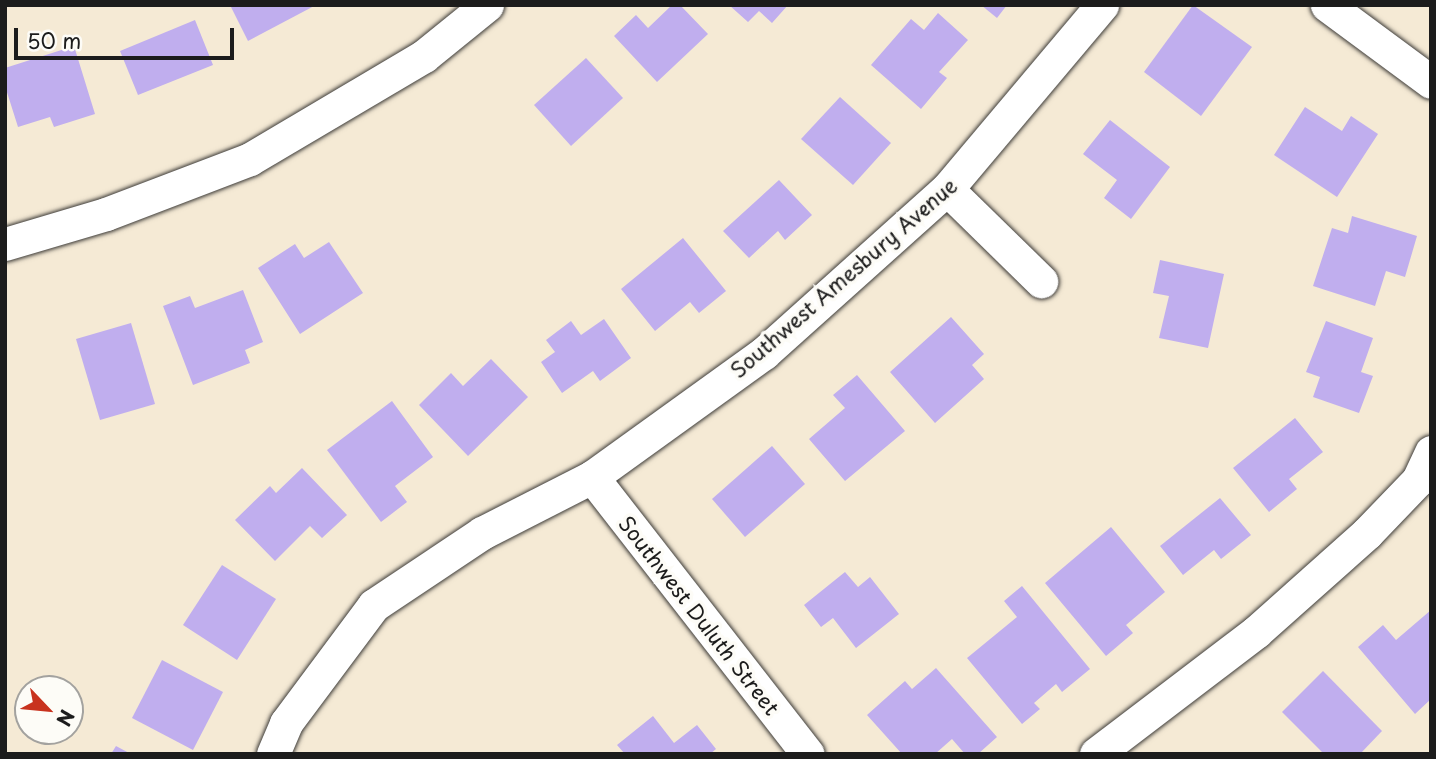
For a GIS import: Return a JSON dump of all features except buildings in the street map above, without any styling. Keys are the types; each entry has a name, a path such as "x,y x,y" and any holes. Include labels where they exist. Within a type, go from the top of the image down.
{"street":[{"path":"5,244 106,214 250,159 424,56 487,5"},
{"name":"Southwest Amesbury Avenue","path":"273,754 286,723 374,605 482,533 592,477 764,353 947,189 1102,5"},
{"path":"1327,5 1431,82"},
{"path":"947,189 1041,281"},
{"path":"1096,754 1256,632 1357,542 1418,480 1431,452"},
{"name":"Southwest Duluth Street","path":"592,477 808,754"}]}
